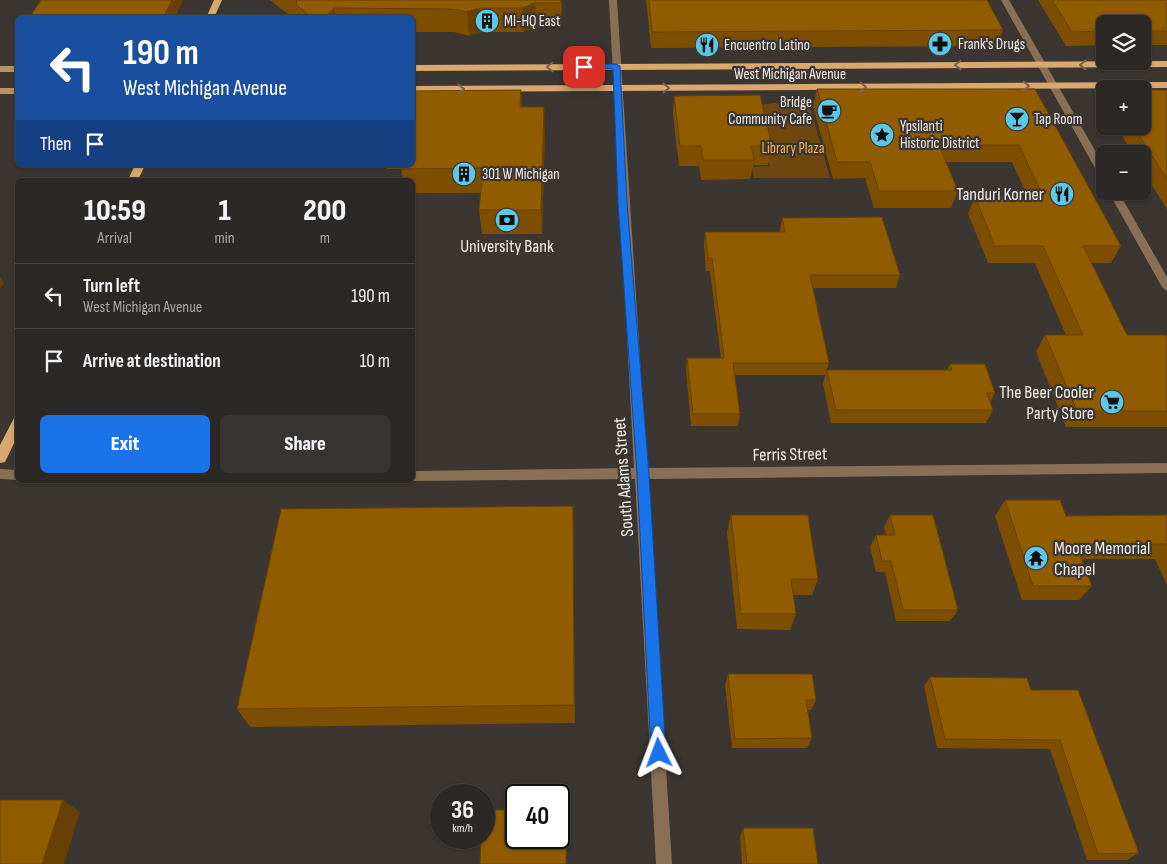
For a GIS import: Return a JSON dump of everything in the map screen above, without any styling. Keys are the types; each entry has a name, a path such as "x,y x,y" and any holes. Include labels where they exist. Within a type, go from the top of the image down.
{"main road":[{"path":"211,15 218,0"},
{"name":"West Michigan Avenue","path":"415,68 1167,64"},
{"path":"0,69 15,69"},
{"name":"West Michigan Avenue","path":"415,89 1167,85"},
{"path":"0,91 15,91"},
{"path":"0,458 15,427"}],"street":[{"name":"South Adams Street","path":"613,0 622,203 643,474 664,864"},
{"path":"1005,0 1096,161"},
{"path":"1118,200 1167,287"},
{"name":"Ferris Street","path":"415,476 1167,468"},
{"path":"0,474 15,475"}],"green space":[{"name":"Library Plaza","path":"772,103 790,103 810,107 830,178 754,178 752,167 770,166 756,106"}],"building":[{"path":"41,0 172,0 164,15 31,15"},
{"path":"561,0 560,3 535,3 522,8 480,8 467,12 451,9 334,8 328,15 310,15 296,5 297,1"},
{"path":"649,0 987,0 1003,30 652,32"},
{"path":"1052,0 1167,0 1167,31 1151,31 1151,15 1096,15 1096,31 1072,32"},
{"path":"817,89 1035,89 1121,246 1083,246 1127,335 1166,335 1167,337 1167,411 1077,411 1045,335 1083,335 1043,246 995,246 975,197 1043,196 1019,145 939,145 958,191 879,191 870,162 837,162"},
{"name":"301 W Michigan","path":"521,90 520,107 544,107 541,210 479,210 483,168 401,169 401,167 415,167 415,91"},
{"path":"1151,90 1167,90 1167,179 1151,154 1151,145 1145,145 1139,135 1151,135"},
{"path":"760,95 772,146 751,146 754,160 703,160 701,146 680,146 674,96"},
{"path":"882,217 900,275 810,275 829,363 733,363 740,414 693,414 687,358 724,358 712,258 708,258 705,232 785,232 782,218"},
{"path":"950,364 985,364 995,393 987,393 993,410 836,410 827,370 952,370"},
{"path":"1005,500 1060,500 1066,516 1167,515 1167,544 1076,544 1092,586 1033,586"},
{"path":"573,506 574,705 237,709 281,509"},
{"path":"731,515 808,515 818,579 791,579 796,614 741,614"},
{"path":"890,515 933,515 958,610 903,610 891,561 882,561 876,535 895,535"},
{"path":"728,674 812,674 816,700 806,700 812,738 735,739"},
{"path":"930,677 1027,678 1031,690 1078,690 1139,853 1098,854 1060,740 945,739"},
{"path":"0,800 63,800 42,864 0,864"},
{"path":"495,810 505,810 505,849 566,849 566,864 480,864 481,849 495,849"},
{"path":"743,828 813,828 818,864 747,864"}],"place":[{"name":"MI-HQ East","path":"487,21"},
{"name":"Frank's Drugs","path":"940,44"},
{"name":"Encuentro Latino","path":"707,45"},
{"name":"Bridge Community Cafe","path":"829,111"},
{"name":"Tap Room","path":"1017,119"},
{"name":"Ypsilanti Historic District","path":"882,135"},
{"name":"301 W Michigan","path":"464,174"},
{"name":"Tanduri Korner","path":"1062,194"},
{"name":"University Bank","path":"507,220"},
{"name":"The Beer Cooler Party Store","path":"1112,402"},
{"name":"Moore Memorial Chapel","path":"1036,558"}],"route":[{"path":"584,67 616,66 622,203 632,353 643,474 659,753"}]}
